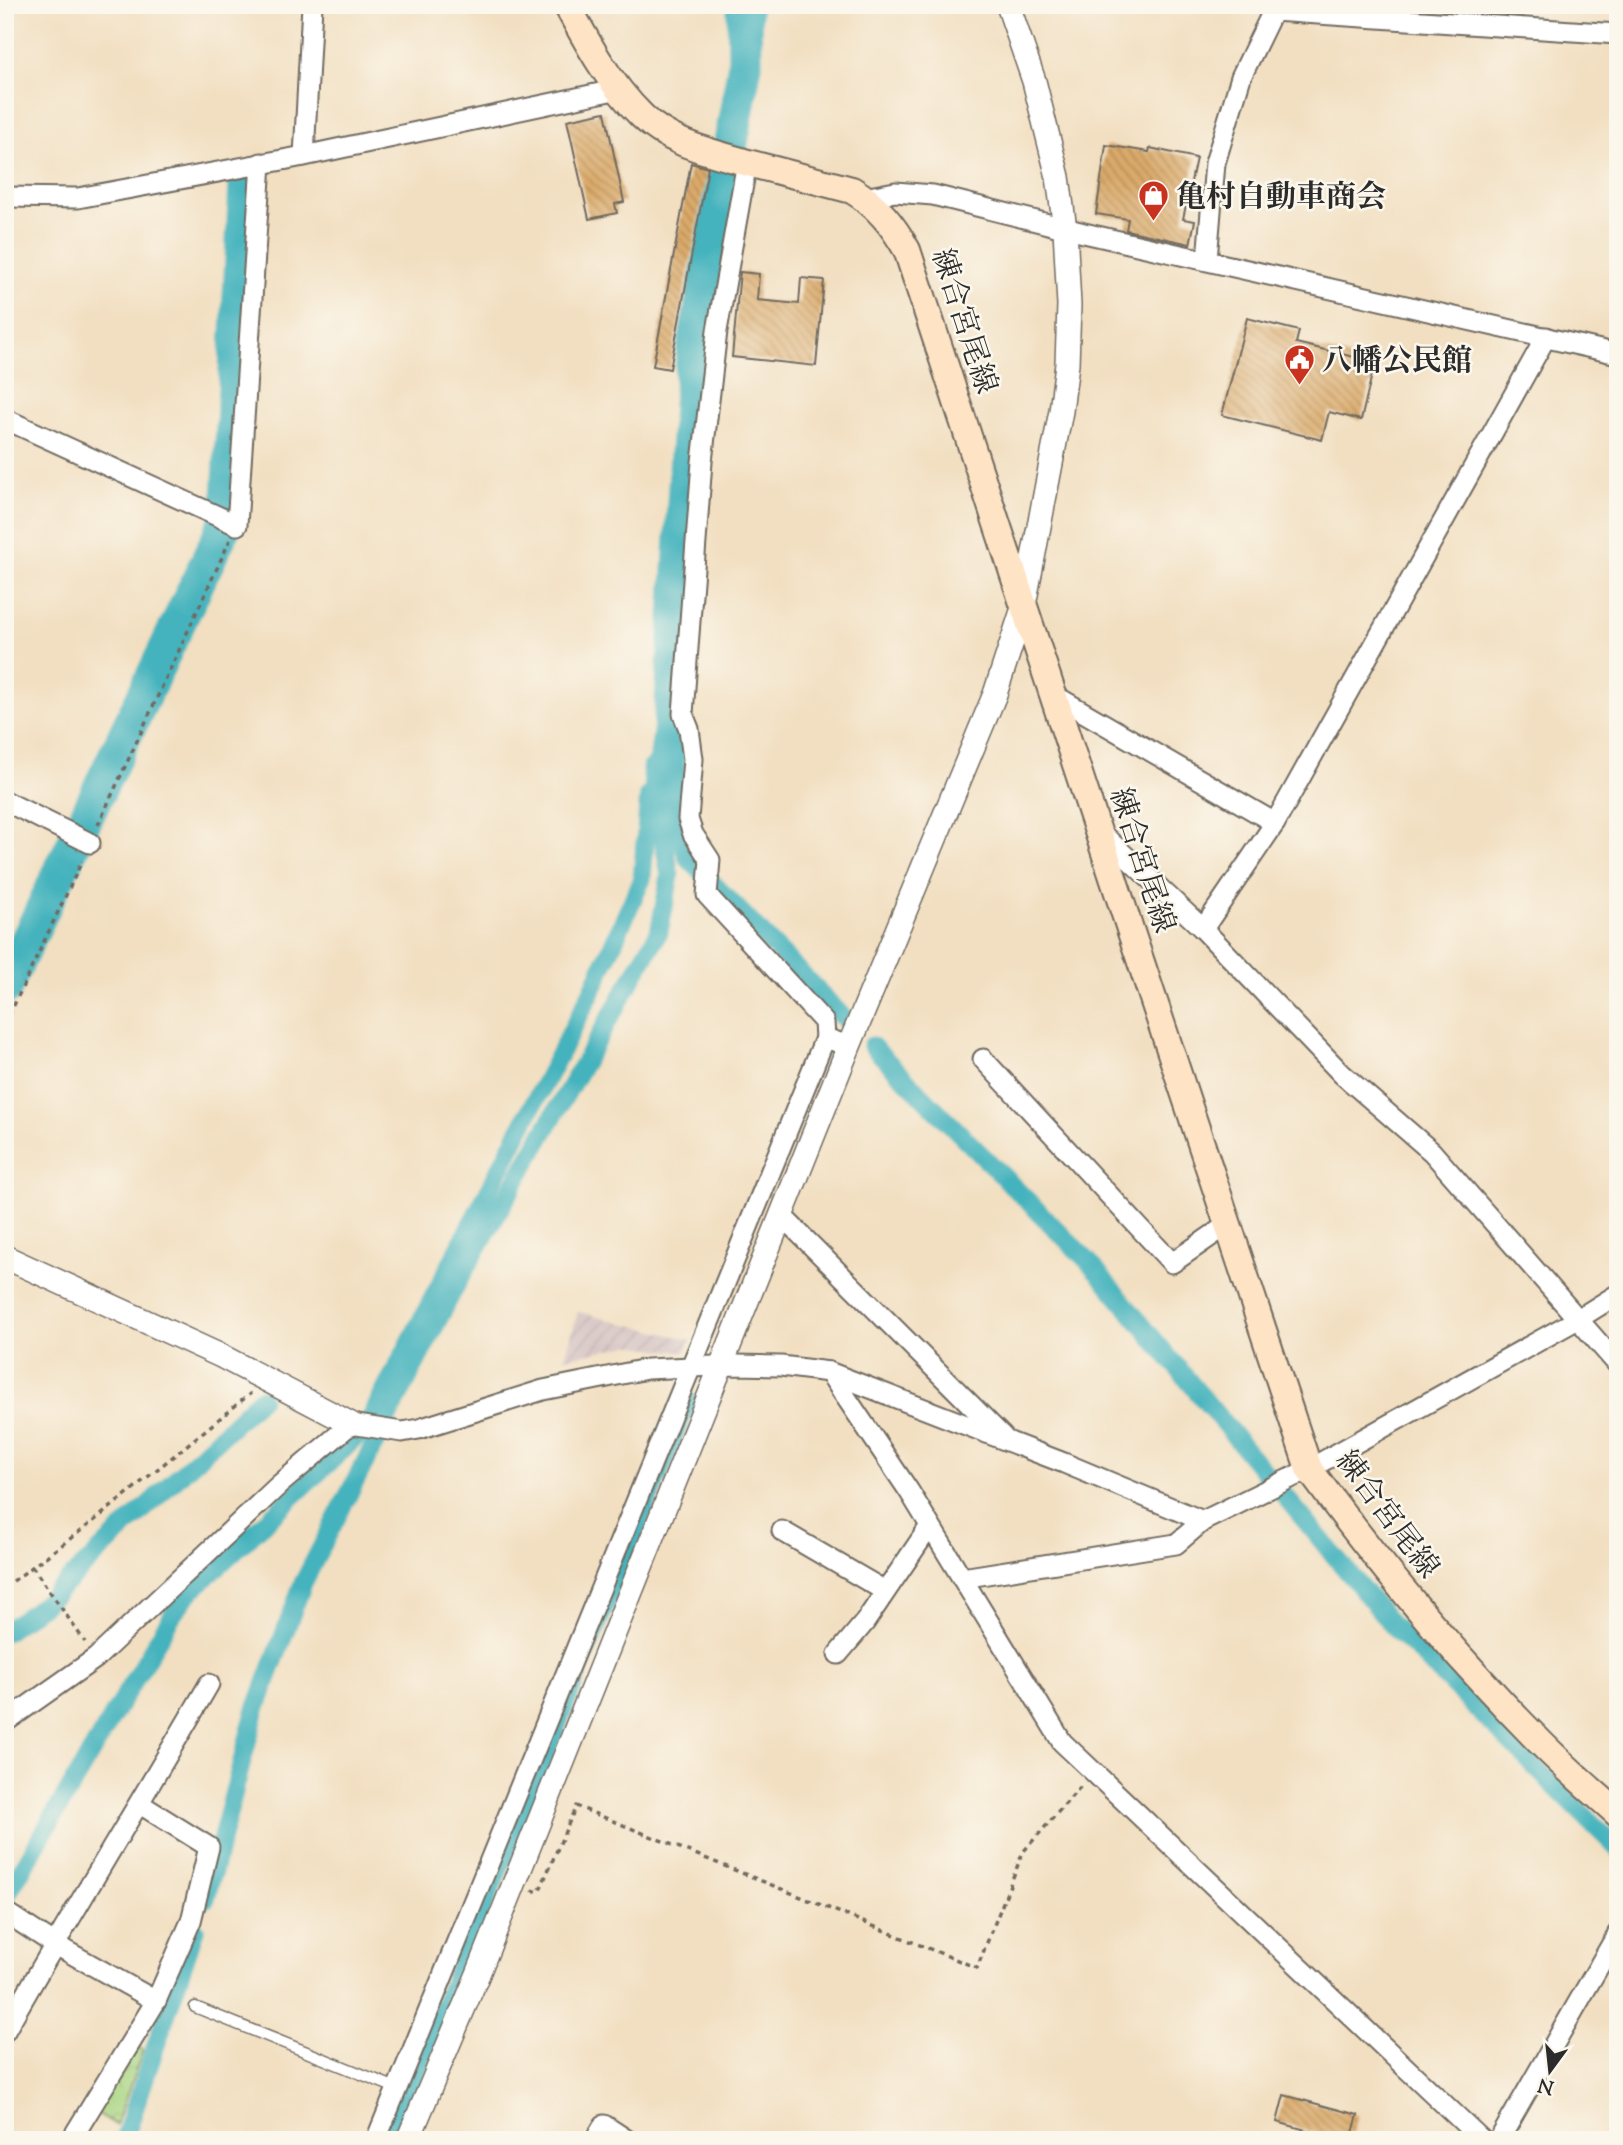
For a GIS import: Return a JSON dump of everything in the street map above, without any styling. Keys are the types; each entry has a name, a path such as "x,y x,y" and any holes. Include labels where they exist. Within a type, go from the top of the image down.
{"main road":[{"name":"練合宮尾線","path":"567,5 591,50 619,89 643,117 676,140 852,190 892,224 907,250 1309,1469 1352,1528 1417,1607 1536,1738 1618,1814"}],"street":[{"path":"304,156 312,5"},
{"path":"394,2135 514,1883 849,1046 995,694 1024,605 1061,411 1067,364 1069,305 1065,229 1058,177 1034,81 1008,5"},
{"path":"1208,260 1215,163 1241,77 1274,8 1618,34"},
{"path":"5,197 78,198 304,156 619,89"},
{"path":"394,2135 396,2088 825,1038 824,1022 707,895 710,860 693,834 688,819 694,760 689,729 683,714 702,462 717,331 747,162"},
{"path":"5,419 237,525 261,163"},
{"path":"864,198 895,192 933,195 1065,229 1618,354"},
{"path":"1202,929 1275,823 1546,337"},
{"path":"1052,694 1275,823"},
{"path":"5,801 90,843"},
{"path":"1099,831 1202,929 1342,1074 1432,1152 1618,1365"},
{"path":"825,1038 849,1046"},
{"path":"983,1059 1172,1263 1227,1224"},
{"path":"781,1215 1008,1442"},
{"path":"5,1257 356,1424 402,1432 419,1429 542,1390 647,1369 781,1366 829,1372 1203,1521"},
{"path":"962,1578 1177,1544 1203,1521 1309,1469 1618,1294"},
{"path":"829,1372 930,1526 1062,1742 1482,2140"},
{"path":"5,1721 96,1658 279,1485 356,1424"},
{"path":"838,1654 865,1622 930,1526"},
{"path":"782,1531 885,1591"},
{"path":"5,2031 209,1684"},
{"path":"71,2140 156,2001 191,1921 207,1863 209,1847 140,1804"},
{"path":"5,1912 54,1944 156,2001"},
{"path":"1499,2140 1618,1933"},
{"path":"595,2140 604,2125 627,2140"}],"lane":[{"path":"195,2007 396,2088"}],"path":[{"path":"1193,5 1274,8"},
{"path":"5,1024 237,525"},
{"path":"5,1587 90,1524 268,1380"},
{"path":"32,1566 96,1658"},
{"path":"514,1883 539,1892 576,1807 978,1968 1023,1852 1093,1773"}],"shaded area":[{"path":"578,1312 691,1340 685,1353 630,1345 565,1358"}],"green space":[{"path":"136,2046 143,2050 116,2125 95,2112"}],"building":[{"path":"605,112 624,202 615,204 617,213 589,219 567,120"},
{"path":"1106,145 1149,152 1150,148 1196,158 1183,219 1195,221 1190,244 1126,230 1128,219 1096,214"},
{"path":"691,163 708,168 670,369 653,366"},
{"path":"740,272 759,274 757,300 799,304 801,278 824,280 816,366 732,357"},
{"name":"八幡公民館","path":"1247,318 1299,331 1296,343 1375,362 1361,420 1329,412 1322,440 1222,415"},
{"path":"1284,2095 1358,2115 1351,2140 1342,2140 1277,2122"}],"waterway":[{"path":"668,796 667,755 693,356 745,64 744,5"},
{"path":"5,988 228,518 246,184"},
{"path":"206,1898 255,1712 303,1583 454,1289 659,932 670,876 651,769 667,755"},
{"path":"5,1898 173,1614 187,1595 365,1429 592,991 642,879 649,795"},
{"path":"668,796 688,858 846,1020"},
{"path":"872,1046 1090,1263 1393,1626 1618,1849"},
{"path":"5,1632 44,1604 261,1398"},
{"path":"389,2140 688,1401"},
{"path":"124,2140 195,1930"}],"place":[{"name":"亀村自動車商会","path":"1153,223"},
{"name":"八幡公民館","path":"1299,387"}]}
